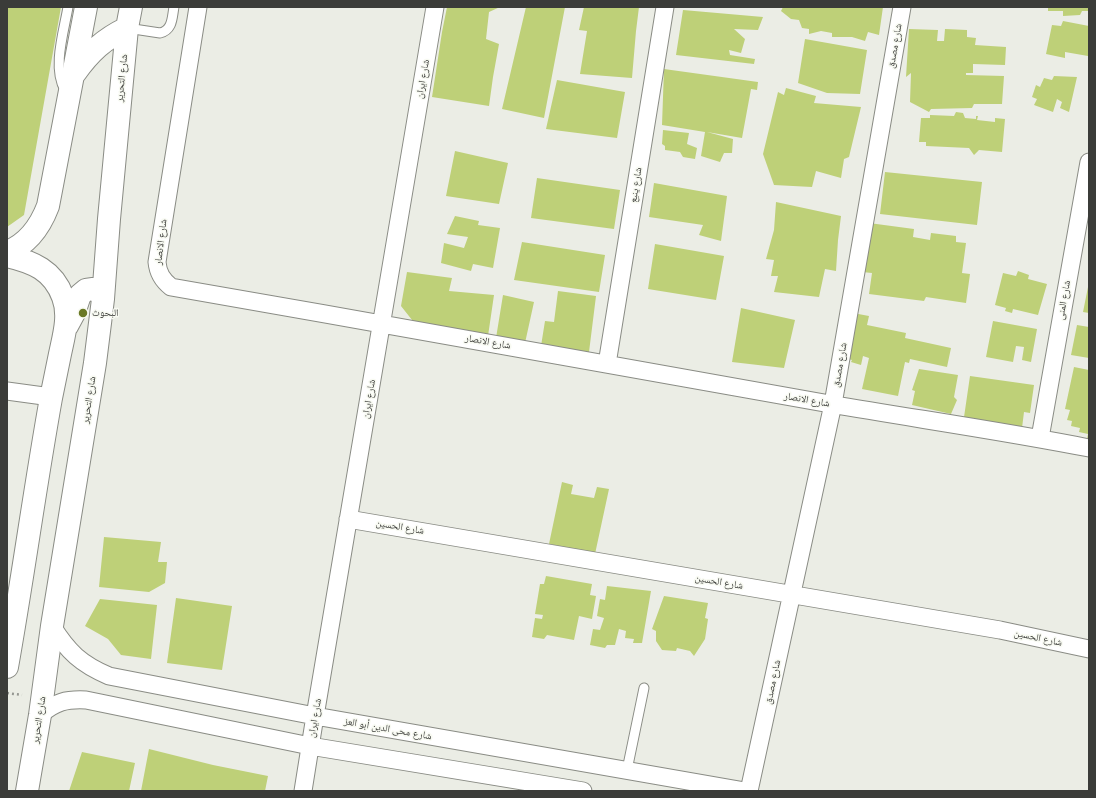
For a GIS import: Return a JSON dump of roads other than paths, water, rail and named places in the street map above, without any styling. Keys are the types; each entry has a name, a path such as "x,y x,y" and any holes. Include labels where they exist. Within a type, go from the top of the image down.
{"main road":[{"path":"7,252 22,244 31,236 44,217 48,206 86,7"},
{"name":"شارع التحرير","path":"28,791 52,626 95,363 103,299 109,212 127,28 131,7"},
{"path":"73,75 93,50 106,40 127,28"},
{"path":"7,256 33,264 46,272 56,284 63,298 66,313 65,329 51,398 7,661"},
{"path":"65,329 74,312 80,295 86,290 93,289 100,292 103,299"}],"street":[{"name":"شارع الانصار","path":"198,7 157,262 161,276 171,287 833,404 1040,438 1089,448"},
{"name":"شارع ايران","path":"303,791 435,7"},
{"name":"شارع ينبع","path":"607,364 665,7"},
{"name":"شارع مصدق","path":"749,791 833,404 902,7"},
{"name":"شارع المنى","path":"1040,438 1089,162"},
{"path":"7,391 51,398"},
{"name":"شارع الحسين","path":"348,519 1000,630 1089,649"},
{"name":"شارع محى الدين أبو العز","path":"52,626 70,651 94,670 109,676 315,716 745,791"},
{"path":"40,715 57,703 66,700 86,700 310,746 583,791"}],"lane":[{"path":"68,7 59,59 59,68 63,87 68,97"},
{"path":"127,28 160,33 164,32 170,26 174,7"},
{"path":"627,770 644,688"}],"place":[{"name":"البحوث","path":"83,313"}]}
